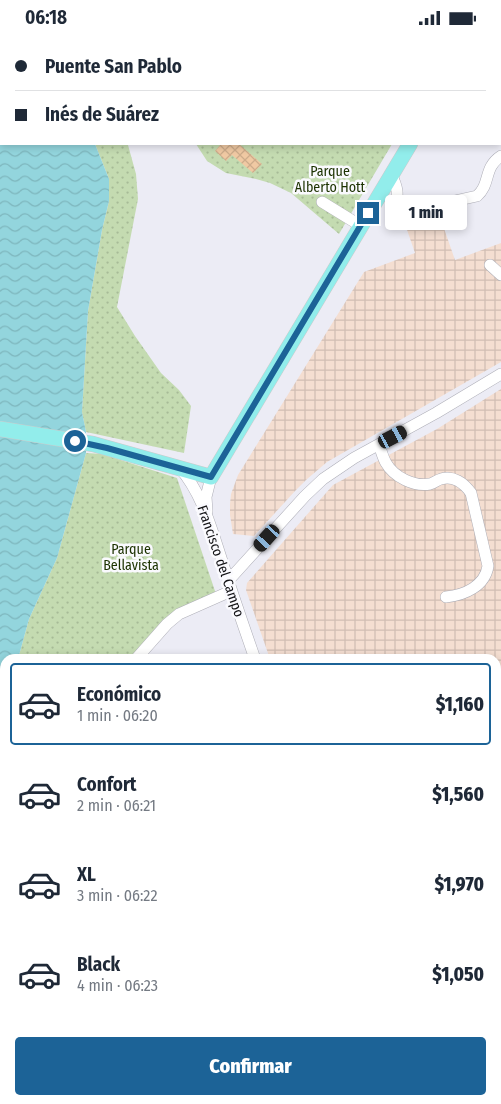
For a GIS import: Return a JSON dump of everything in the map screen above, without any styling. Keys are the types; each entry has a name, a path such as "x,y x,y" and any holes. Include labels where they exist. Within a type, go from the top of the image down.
{"main road":[{"path":"0,429 93,445 211,477 409,145"}],"street":[{"path":"392,174 396,183 397,205 400,210 405,212 477,196 482,190 490,167 495,160 501,157"},
{"path":"322,202 360,226"},
{"path":"490,265 501,275"},
{"path":"140,654 167,624 180,614 230,586 315,486 332,472 501,374"},
{"path":"379,445 386,464 400,477 412,483 425,484 432,484 445,478 453,479 465,485 470,493 488,572 483,580 474,588 461,594 446,597"},
{"name":"Francisco del Campo","path":"179,467 196,491 208,520 253,654"},
{"path":"208,520 206,497 211,477"}],"shaded area":[{"path":"439,214 455,260 501,243 501,362 327,462 295,491 254,536 233,534 230,504 231,494 238,475 364,272 415,253 405,224"},
{"path":"501,389 501,654 268,654 246,590 247,583 333,485 437,429"}],"green space":[{"path":"95,145 128,145 136,174 138,199 117,307 161,373 179,390 191,406 184,453 86,432 82,412 88,311 109,201 109,179"},
{"name":"Parque Alberto Hott","path":"197,145 391,145 339,234 291,193 270,183 226,173 207,161"},
{"name":"Parque Bellavista","path":"86,453 102,454 177,478 216,594 174,612 136,654 19,654 29,619 57,558"}],"water":[{"path":"0,145 95,145 109,179 109,201 88,311 82,412 86,432 86,453 57,558 29,619 19,654 0,654"}],"building":[{"path":"220,145 240,145 262,164 253,173 232,155 226,161 215,151"}],"route":[{"path":"75,441 211,477 368,213"}]}
